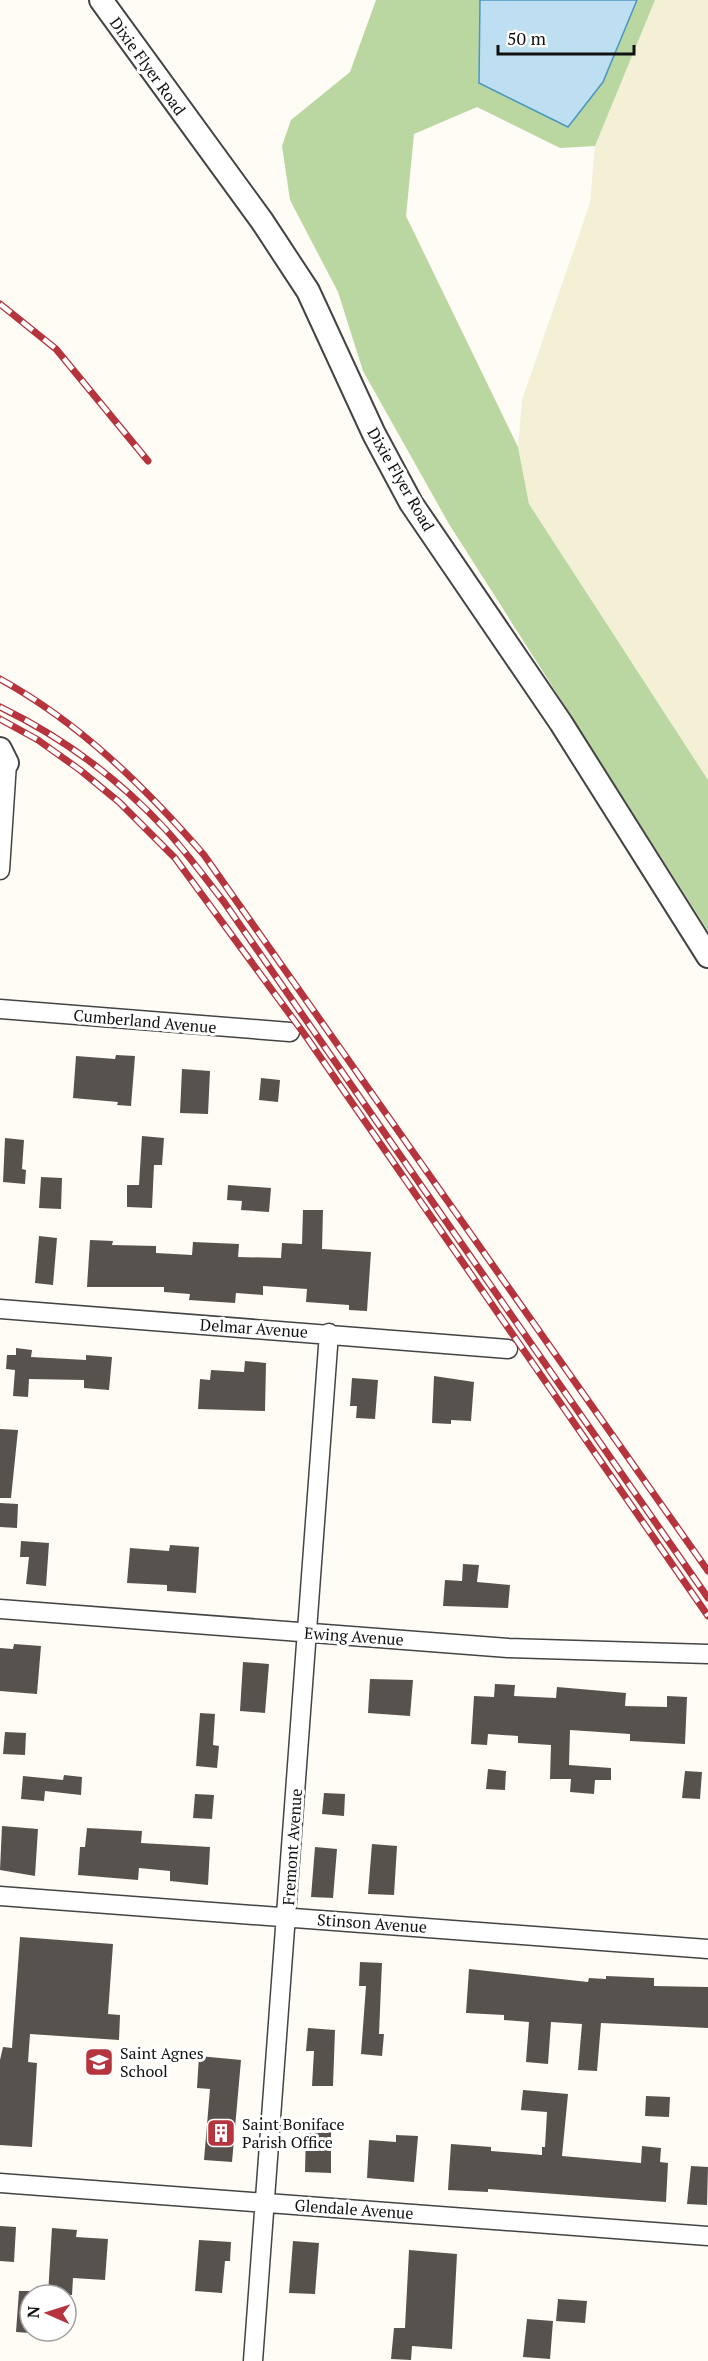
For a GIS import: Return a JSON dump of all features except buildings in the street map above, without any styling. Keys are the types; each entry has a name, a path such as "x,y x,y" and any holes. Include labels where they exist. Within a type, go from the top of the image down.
{"street":[{"name":"Dixie Flyer Road","path":"101,0 262,222 308,291 374,434 411,503 561,723 708,956"},
{"path":"0,870 4,756"},
{"name":"Cumberland Avenue","path":"0,1009 290,1032"},
{"name":"Delmar Avenue","path":"0,1309 508,1349"},
{"name":"Fremont Avenue","path":"253,2361 329,1334"},
{"name":"Ewing Avenue","path":"0,1609 508,1648 708,1654"},
{"name":"Stinson Avenue","path":"0,1896 708,1948"},
{"name":"Glendale Avenue","path":"0,2183 708,2236"}],"shaded area":[{"path":"655,0 708,0 708,780 529,504 518,447 522,400 590,203 595,146"}],"green space":[{"path":"376,0 480,0 479,83 635,5 637,0 655,0 595,146 560,148 477,107 414,134 406,216 518,447 529,504 708,780 708,931 449,524 363,371 338,292 290,200 282,146 291,120 350,72"}],"water":[{"path":"480,0 637,0 603,82 568,127 479,83"}],"railway":[{"path":"0,304 56,349 148,461"},
{"path":"0,679 57,716 110,758 135,781 204,855 708,1571"},
{"path":"0,707 45,732 89,761 148,811 189,857 224,902 708,1598"},
{"path":"0,719 38,740 80,770 119,802 175,858 305,1035 708,1616"}],"place":[{"name":"Saint Agnes School","path":"99,2062"},
{"name":"Saint Boniface Parish Office","path":"221,2133"}]}
